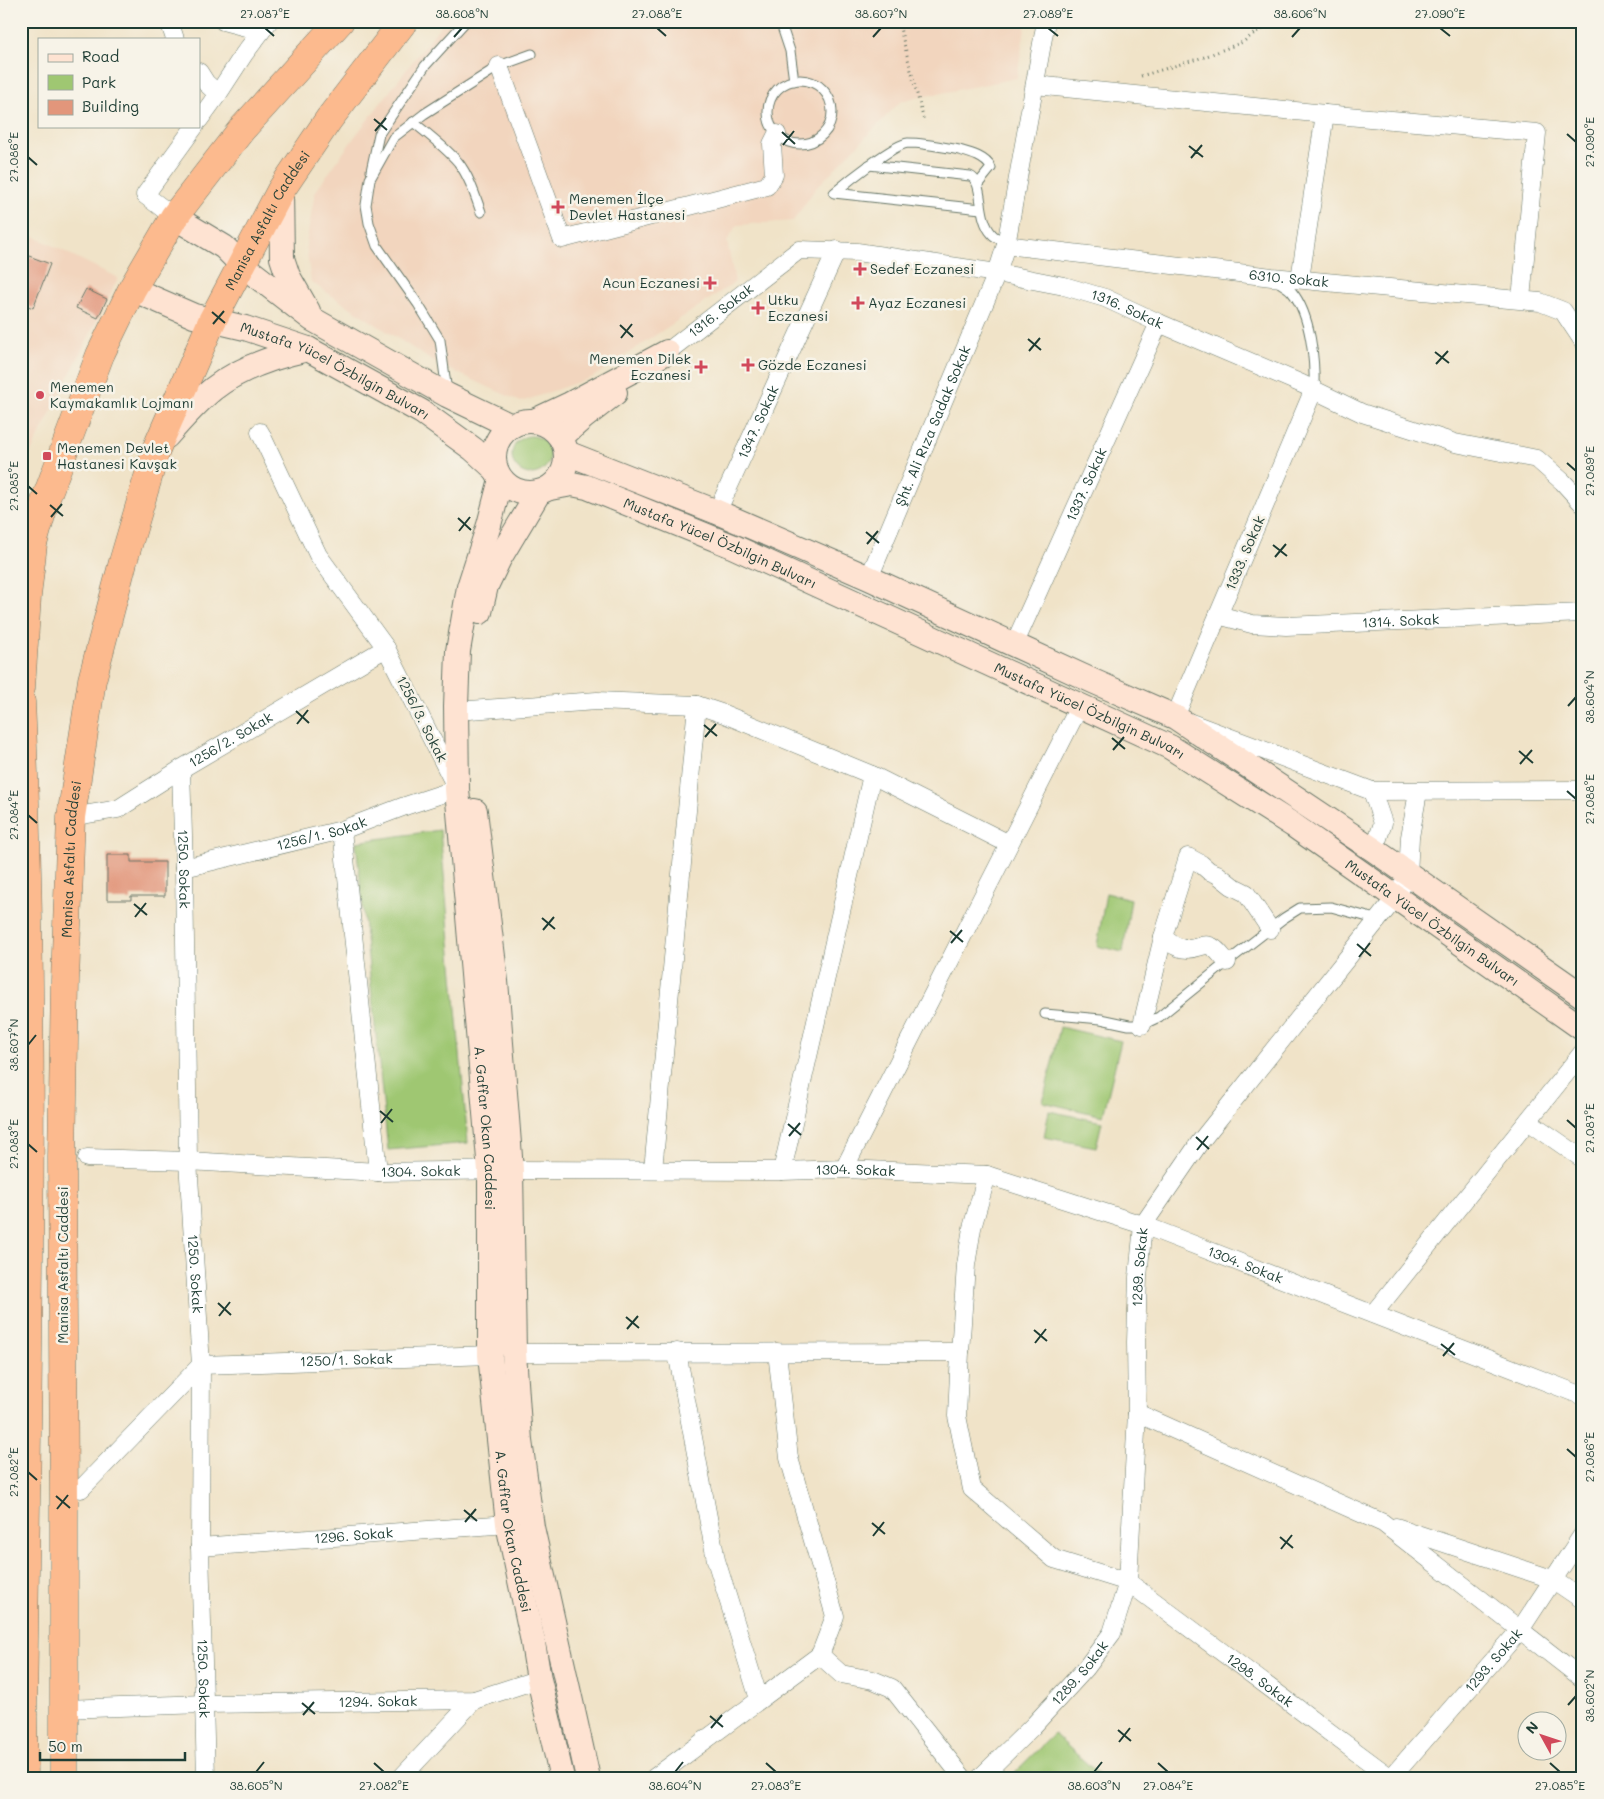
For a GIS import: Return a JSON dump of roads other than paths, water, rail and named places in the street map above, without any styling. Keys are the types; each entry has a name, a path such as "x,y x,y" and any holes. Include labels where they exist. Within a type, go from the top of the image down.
{"highway":[{"path":"21,688 27,596 33,544 46,498 97,364 132,289 174,217 242,129 340,21"},
{"name":"Manisa Asfaltı Caddesi","path":"64,1778 62,1158 65,981 71,817 92,680 123,562 157,447 212,321 281,190 329,119 404,21"},
{"path":"21,702 27,825 24,880 30,1141 23,1715 24,1778"}],"street":[{"path":"169,21 176,38"},
{"path":"200,119 218,94 262,24 223,21"},
{"path":"997,273 1006,243 1036,85 1046,21"},
{"path":"499,66 562,240 767,186 774,175 772,144 777,134"},
{"path":"200,74 206,83 218,94"},
{"path":"1036,85 1537,133 1521,299"},
{"path":"1300,278 1325,114"},
{"path":"174,217 145,195 194,128"},
{"path":"281,190 282,258 288,276 312,319"},
{"name":"Mustafa Yücel Özbilgin Bulvarı","path":"174,217 224,247 241,264 312,319 448,394 511,426"},
{"name":"6310. Sokak","path":"1006,243 1272,277 1300,278 1540,302 1564,311 1583,341"},
{"name":"1316. Sokak","path":"668,352 799,250 857,252 997,273 1064,286 1105,298 1314,389 1362,413 1455,443 1538,459 1583,504"},
{"name":"1347. Sokak","path":"717,512 837,250"},
{"name":"Şht. Ali Rıza Sadak Sokak","path":"869,578 997,273"},
{"name":"Mustafa Yücel Özbilgin Bulvarı","path":"132,289 194,316 245,328 308,349 422,412 473,449 498,474"},
{"name":"1337. Sokak","path":"1014,645 1159,323"},
{"path":"157,447 187,413 213,389 239,373 286,354 308,349"},
{"path":"534,420 549,426 564,445 566,464 563,473 544,490 528,494 518,492 508,486 498,474 494,457 496,445 502,434 511,426 522,421 534,420 570,404 668,352"},
{"path":"564,445 584,417 668,352"},
{"name":"1333. Sokak","path":"1175,717 1314,389"},
{"name":"1256/3. Sokak","path":"260,432 318,555 386,648 457,789"},
{"name":"Mustafa Yücel Özbilgin Bulvarı","path":"564,445 869,578 1175,717 1374,850 1581,993"},
{"name":"A. Gaffar Okan Caddesi","path":"498,474 489,524 470,586 458,651 456,706 457,789 500,1171 520,1441 532,1527 588,1778"},
{"name":"Mustafa Yücel Özbilgin Bulvarı","path":"544,490 572,484 587,487 723,542 1170,747 1293,825 1583,1029"},
{"name":"A. Gaffar Okan Caddesi","path":"544,490 499,559 486,586 472,640 469,676 469,768 496,981 500,1171 490,1355 508,1524 539,1679 562,1778"},
{"name":"1314. Sokak","path":"1218,615 1252,624 1286,626 1583,613"},
{"name":"1256/2. Sokak","path":"71,817 118,809 181,769 386,648"},
{"path":"469,710 597,701 696,705 724,714 872,775 1008,844"},
{"path":"653,1170 696,705"},
{"path":"844,1169 1080,705"},
{"path":"1175,717 1372,791 1583,790"},
{"name":"1250. Sokak","path":"181,769 188,1161 201,1365 200,1547 206,1778"},
{"path":"782,1171 872,775"},
{"name":"1256/1. Sokak","path":"184,868 342,830 457,789"},
{"path":"1372,791 1383,823 1374,850"},
{"name":"1289. Sokak","path":"980,1778 1033,1726 1086,1668 1112,1633 1128,1582 1137,1413 1136,1332 1138,1277 1143,1225 1200,1142 1396,898 1408,875 1410,838 1418,792"},
{"path":"342,830 378,1172"},
{"path":"1142,1025 1163,937 1188,857 1246,893 1270,929"},
{"path":"1163,937 1173,945 1184,950 1205,945 1211,946 1227,962"},
{"path":"1373,1314 1583,1052"},
{"path":"1528,1120 1583,1158"},
{"name":"1304. Sokak","path":"87,1158 188,1161 378,1172 782,1171 844,1169 987,1175 1143,1225 1583,1396"},
{"name":"1298. Sokak","path":"987,1175 972,1228 966,1265 960,1352 957,1416 972,1489 1054,1559 1128,1582 1391,1778"},
{"path":"677,1352 716,1560 759,1699"},
{"path":"654,1778 820,1655 835,1616 789,1458 777,1352"},
{"path":"514,1353 960,1352"},
{"name":"1250/1. Sokak","path":"201,1365 490,1355"},
{"path":"81,1489 201,1365"},
{"path":"1137,1413 1383,1523 1552,1579 1583,1600"},
{"path":"1383,1523 1583,1679"},
{"name":"1296. Sokak","path":"200,1547 508,1524"},
{"name":"1293. Sokak","path":"1391,1778 1520,1630 1583,1534"},
{"path":"820,1655 841,1674 873,1680 892,1688 963,1778"},
{"name":"1294. Sokak","path":"64,1709 204,1704 474,1700 539,1679"},
{"path":"401,1778 474,1700"}],"lane":[{"path":"448,394 440,340 418,304 377,246 366,206 379,134 425,66 466,21"},
{"path":"780,21 790,51 794,81"},
{"path":"370,179 393,138 413,122 468,84 499,66 532,54"},
{"path":"794,81 806,81 816,84 830,100 831,122 826,132 817,139 807,143 791,142 777,134 769,117 769,107 772,98 785,84 794,81"},
{"path":"413,122 448,151 459,163 481,212"},
{"path":"978,184 991,168 989,163 969,153 942,147 906,143 869,165 834,192 981,209"},
{"path":"869,165 975,178 978,184 982,219 992,234 1006,243"},
{"path":"1272,277 1291,292 1300,306 1309,331 1313,350 1314,389"},
{"path":"1045,1014 1142,1025 1159,1017 1227,962 1300,908 1331,907 1379,920"}],"place":[{"name":"Menemen İlçe Devlet Hastanesi","path":"558,207"},
{"name":"Sedef Eczanesi","path":"860,269"},
{"name":"Acun Eczanesi","path":"710,283"},
{"name":"Ayaz Eczanesi","path":"858,303"},
{"name":"Utku Eczanesi","path":"758,308"},
{"name":"Gözde Eczanesi","path":"748,365"},
{"name":"Menemen Dilek Eczanesi","path":"701,367"},
{"name":"Menemen Kaymakamlık Lojmanı","path":"40,395"},
{"name":"Menemen Devlet Hastanesi Kavşak","path":"47,456"}]}
